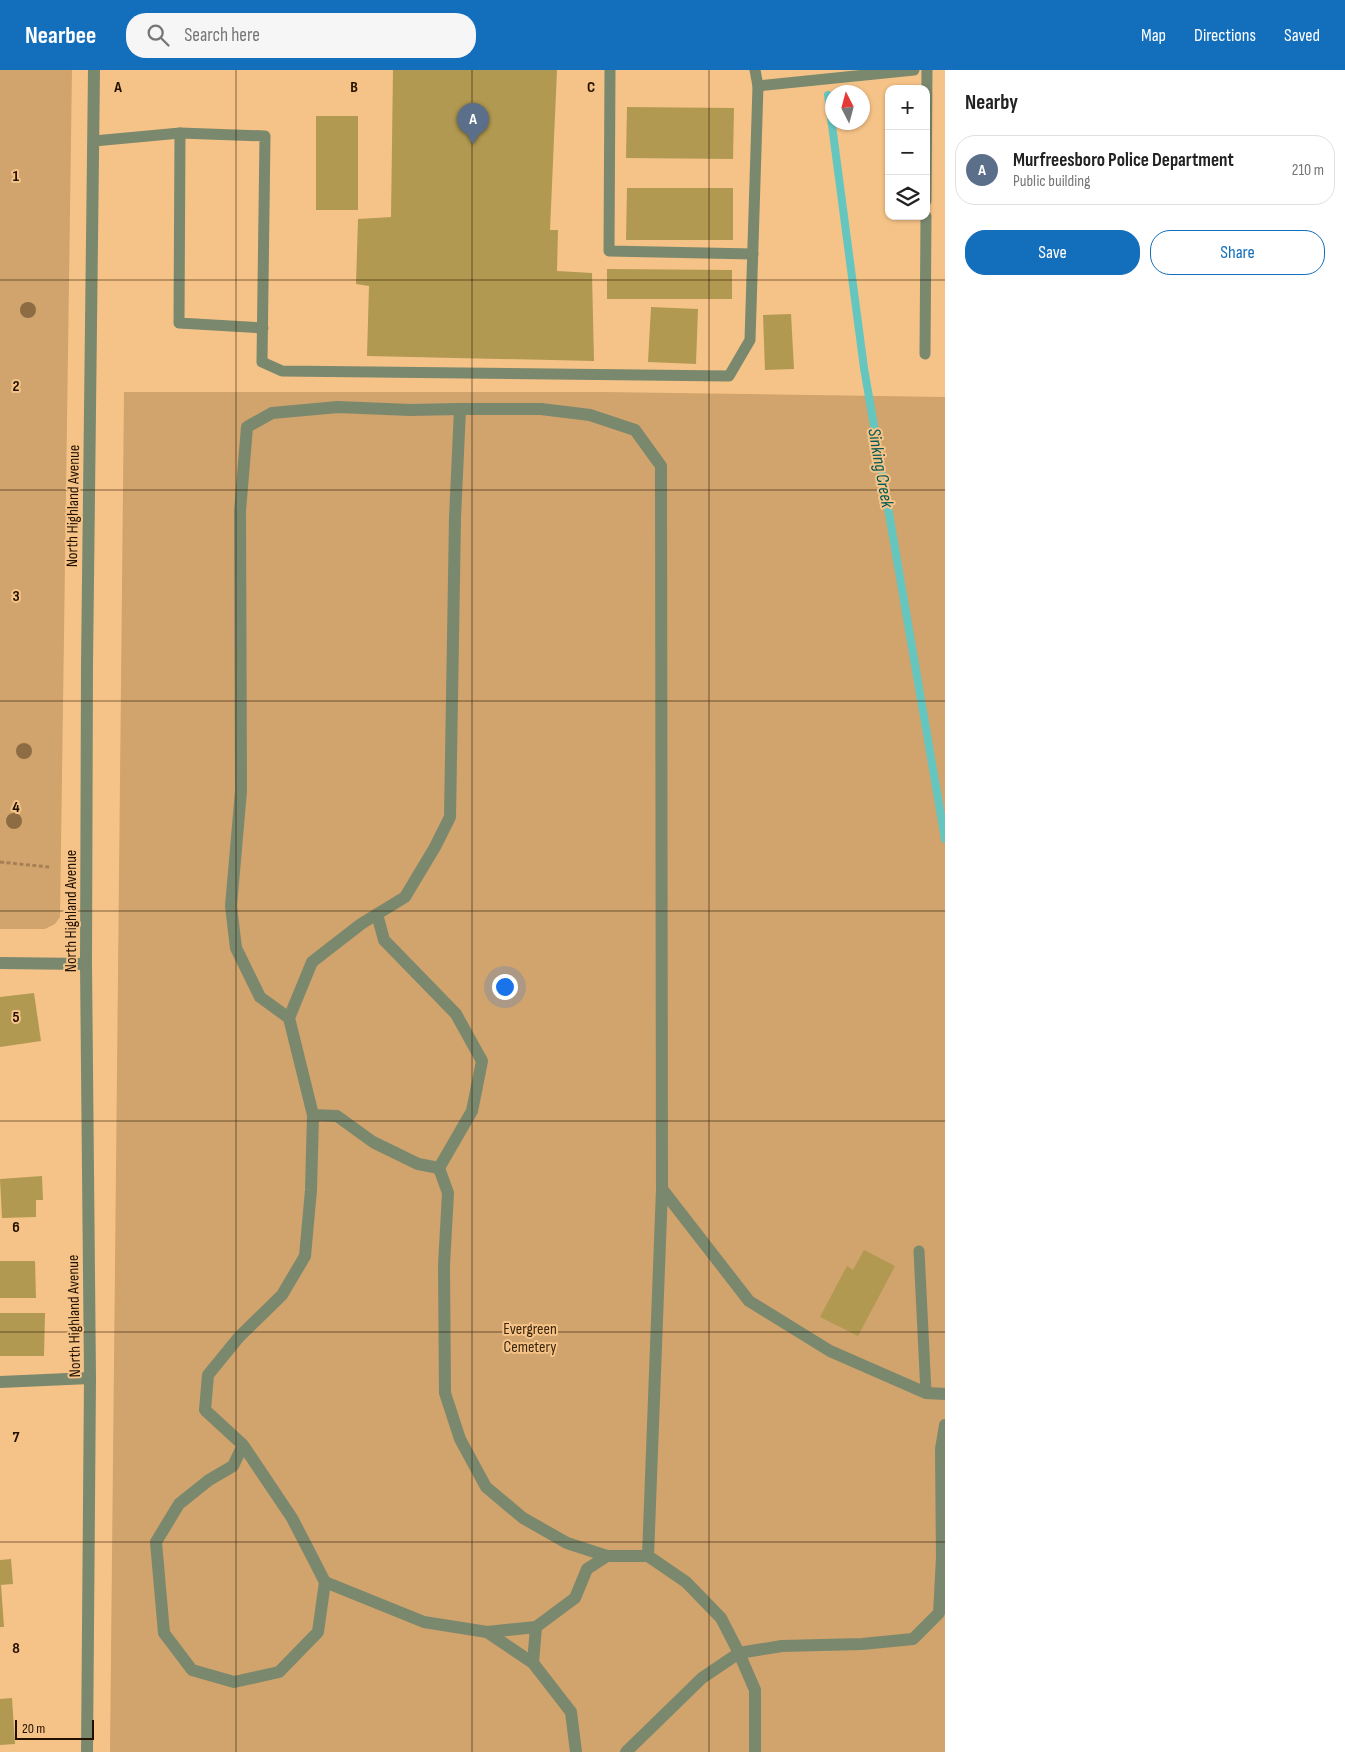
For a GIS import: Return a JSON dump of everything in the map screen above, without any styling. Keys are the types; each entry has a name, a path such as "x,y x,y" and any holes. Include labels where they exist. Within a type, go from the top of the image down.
{"street":[{"name":"North Highland Avenue","path":"87,1752 90,1378 86,964 86,665 94,70"},
{"path":"289,1018 260,997 236,948 232,906 241,792 240,510 246,427 272,413 338,407 410,410 541,409 590,415 635,430 661,466 662,1189 648,1556"},
{"path":"243,1446 233,1466 208,1480 179,1504 156,1542 164,1633 192,1670 234,1682 279,1672 318,1632 325,1582 292,1518 243,1446 205,1410 208,1376 239,1337 282,1295 304,1256 311,1190 313,1115 289,1018 312,962 377,914 405,897 435,847 450,817 455,518 460,409"},
{"path":"377,914 384,940 456,1014 482,1061 472,1111 438,1168"},
{"path":"0,963 86,964"},
{"path":"313,1115 337,1116 373,1142 418,1164 438,1168"},
{"path":"438,1168 448,1193 444,1274 445,1393 460,1439 486,1487 523,1518 567,1543 606,1556 648,1556 686,1582 722,1618 755,1690 755,1752"},
{"path":"662,1189 748,1301 830,1351 926,1393 945,1394"},
{"path":"0,1382 90,1378"},
{"path":"626,1752 702,1678 739,1653 782,1646 862,1644 913,1639 939,1613 942,1558 942,1449 945,1425"},
{"path":"325,1582 424,1622 487,1632 536,1627 575,1598 588,1570 606,1556"},
{"path":"533,1664 536,1627"},
{"path":"487,1632 533,1664 571,1712 576,1752"}],"lane":[{"path":"610,70 609,251 753,254"},
{"path":"94,141 180,132 265,136 262,362 282,371 729,376 750,340 758,86 755,70"},
{"path":"758,86 914,70"},
{"path":"926,175 928,70"},
{"path":"180,132 179,323 263,328"},
{"path":"925,354 926,220"},
{"path":"918,1251 926,1393"}],"path":[{"path":"0,862 49,867"}],"green space":[{"path":"0,70 72,70 60,917 55,924 45,929 0,929"},
{"name":"Evergreen Cemetery","path":"124,392 604,392 945,397 945,1752 110,1752"}],"building":[{"path":"393,70 557,70 550,230 558,230 557,271 592,273 594,361 367,356 369,286 356,284 358,219 391,217"},
{"path":"627,107 734,108 733,159 626,158"},
{"path":"316,116 358,116 358,210 316,210"},
{"path":"627,188 733,188 733,240 626,240"},
{"path":"607,269 732,270 732,299 607,299"},
{"path":"651,307 698,309 696,364 648,362"},
{"path":"791,314 794,369 765,370 763,315"},
{"path":"34,993 41,1041 0,1047 0,997"},
{"path":"42,1176 43,1200 36,1200 36,1217 2,1218 0,1179"},
{"path":"864,1250 895,1266 858,1336 820,1317 847,1266 853,1270"},
{"path":"0,1261 35,1261 36,1298 0,1298"},
{"path":"0,1313 45,1313 44,1356 0,1356"},
{"path":"11,1559 13,1584 0,1585 0,1560"},
{"path":"1,1585 4,1627 0,1627"},
{"path":"12,1698 15,1744 0,1745 0,1699"}],"waterway":[{"name":"Sinking Creek","path":"833,130 864,368 945,839"}],"place":[{"name":"Murfreesboro Police Department","path":"473,144"}]}
